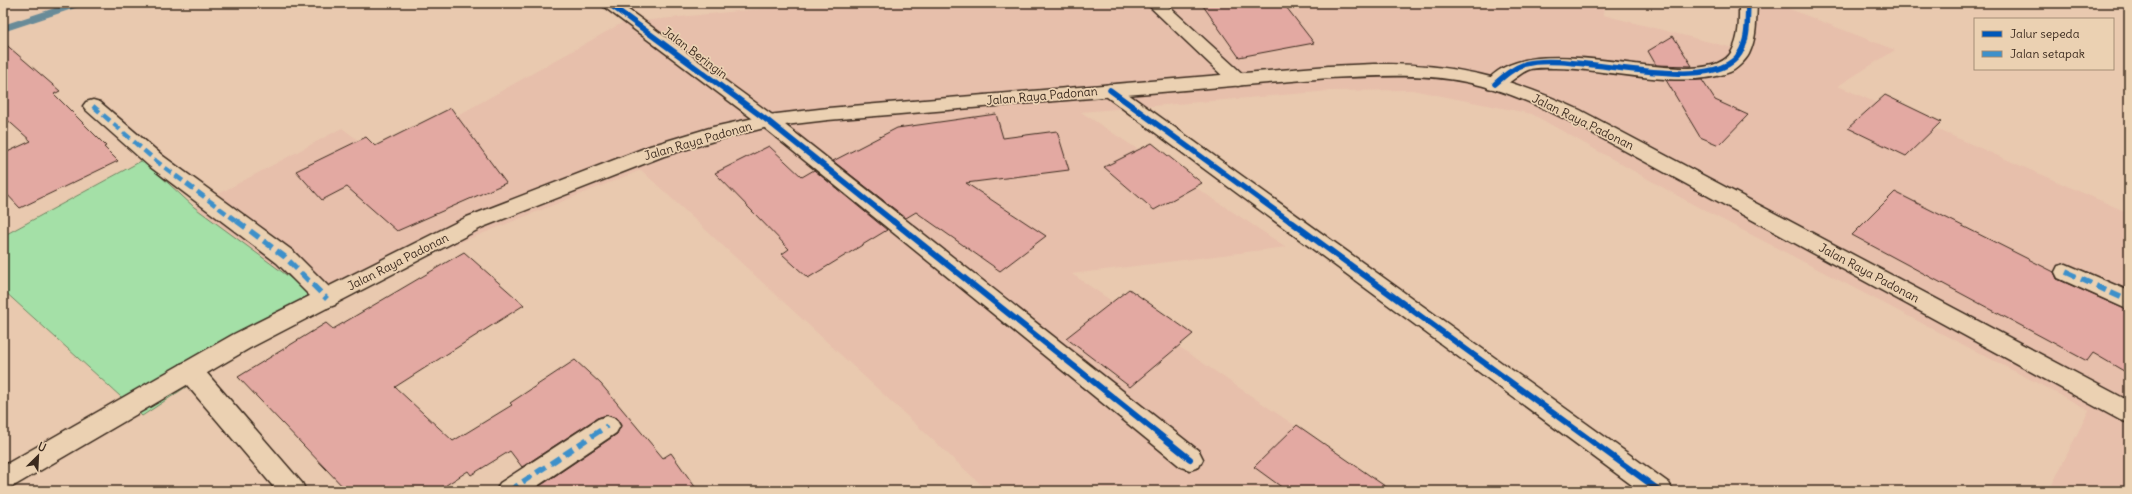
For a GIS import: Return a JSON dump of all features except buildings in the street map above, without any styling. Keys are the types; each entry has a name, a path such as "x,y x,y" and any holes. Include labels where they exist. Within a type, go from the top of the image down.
{"street":[{"name":"Jalan Beringin","path":"608,3 768,121 1190,459"},
{"path":"1155,3 1238,80"},
{"path":"1495,84 1509,72 1526,64 1555,62 1656,72 1695,73 1725,68 1740,54 1747,35 1748,3"},
{"name":"Jalan Raya Padonan","path":"3,479 87,429 242,341 327,299 475,222 657,151 713,134 768,121 828,114 1329,72 1396,69 1448,73 1495,84 1544,101 1590,123 2129,413"},
{"path":"1110,90 1660,491"},
{"path":"93,106 156,161 285,258 327,299"},
{"path":"2066,272 2129,301"},
{"path":"190,371 294,491"},
{"path":"509,491 607,426"}],"shaded area":[{"path":"786,3 1604,3 1603,15 1737,49 1757,3 1774,3 1895,50 1838,86 2129,213 2129,491 2049,491 2089,410 1696,206 1532,114 1412,90 1330,91 1081,112 1286,247 1072,274 1391,491 988,491 641,170 319,299 194,207 342,128 382,158 622,23 787,6"}],"green space":[{"path":"143,160 194,207 319,299 142,416 3,290 3,236"}],"waterway":[{"path":"3,29 80,3"}],"marked path":[{"path":"93,106 156,161 285,257 327,299"},
{"path":"2066,272 2129,301"},
{"path":"509,491 607,426"}],"cycle path":[{"path":"608,3 768,121 1190,459"},
{"path":"1495,84 1509,72 1526,64 1555,62 1656,72 1695,73 1725,68 1740,54 1747,35 1748,3"},
{"path":"1110,90 1660,491"}]}
